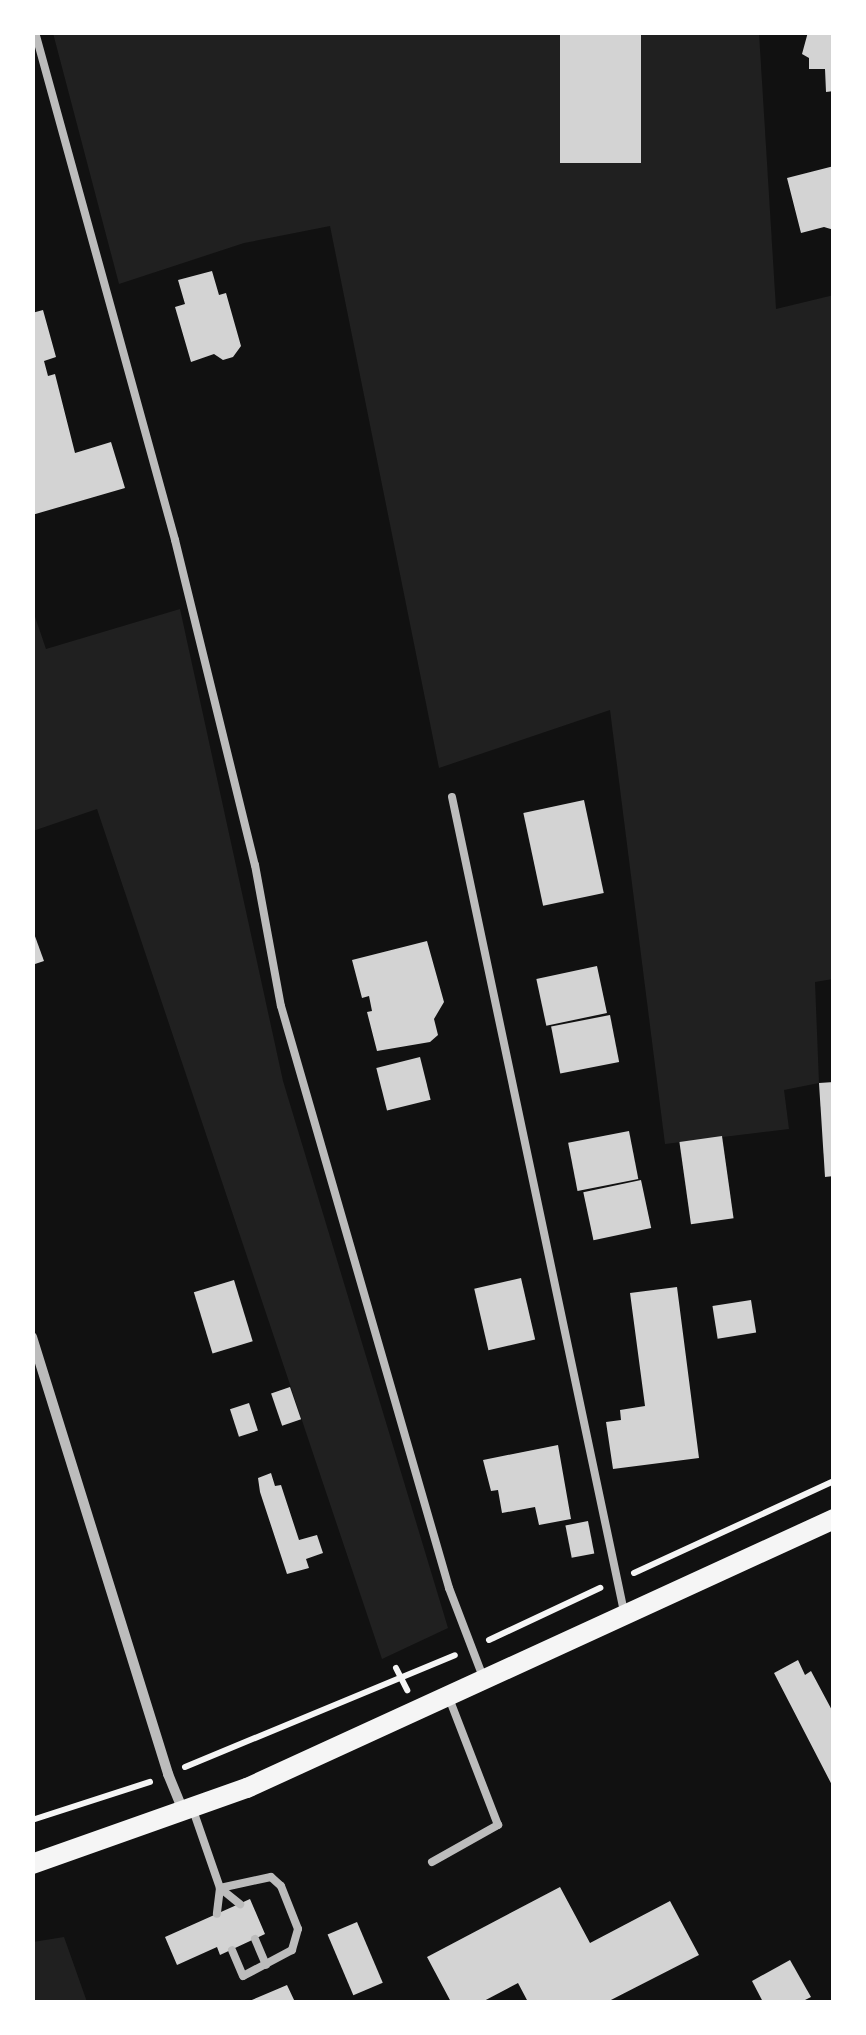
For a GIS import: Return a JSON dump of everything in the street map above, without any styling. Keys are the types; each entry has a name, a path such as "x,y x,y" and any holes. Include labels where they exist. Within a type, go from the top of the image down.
{"main road":[{"path":"32,1864 189,1812 485,1682 834,1520"}],"street":[{"path":"32,1337 168,1774 189,1812"}],"lane":[{"path":"35,32 175,540 255,866 282,1006 449,1588 485,1682"},
{"path":"452,797 625,1616"},
{"path":"432,1862 498,1825 449,1698"},
{"path":"189,1812 220,1888 240,1904"},
{"path":"220,1888 264,1877 281,1886 298,1937 292,1950 243,1976 232,1950"},
{"path":"216,1914 220,1888"},
{"path":"255,1939 266,1964"}],"path":[{"path":"32,1820 168,1774 402,1678 834,1481"},
{"path":"396,1668 409,1696"}],"shaded area":[{"path":"53,33 759,33 776,309 834,295 833,979 815,982 819,1083 784,1090 789,1129 665,1144 610,710 439,768 330,226 244,243 119,284"},
{"path":"180,609 283,1081 448,1628 382,1659 97,809 33,831 33,611 46,649"},
{"path":"64,1937 87,2002 33,2002 33,1942"}],"building":[{"path":"560,32 641,32 641,163 560,163"},
{"path":"808,32 834,32 834,91 826,92 825,69 809,69 809,58 802,54"},
{"path":"834,166 834,230 824,227 801,233 787,178"},
{"path":"212,271 219,295 226,293 241,346 233,357 223,360 214,354 191,362 175,307 185,304 178,280"},
{"path":"43,310 56,357 44,361 48,376 55,374 75,453 111,442 125,488 32,515 32,313"},
{"path":"584,800 604,893 543,906 523,813"},
{"path":"32,928 44,961 32,965"},
{"path":"427,941 444,1002 434,1019 438,1035 430,1042 377,1051 367,1012 372,1011 369,996 362,998 352,960"},
{"path":"597,966 607,1013 546,1026 536,979"},
{"path":"610,1015 619,1062 560,1074 551,1026"},
{"path":"420,1057 431,1100 387,1111 376,1068"},
{"path":"834,1082 834,1176 825,1177 819,1083"},
{"path":"629,1131 638,1179 577,1191 568,1143"},
{"path":"722,1136 734,1218 691,1224 679,1142"},
{"path":"641,1180 651,1228 593,1240 583,1192"},
{"path":"521,1278 535,1339 488,1350 474,1289"},
{"path":"234,1280 253,1341 213,1353 194,1292"},
{"path":"677,1287 699,1458 613,1469 606,1422 621,1420 620,1410 645,1406 630,1293"},
{"path":"751,1300 756,1333 718,1339 712,1306"},
{"path":"290,1387 301,1419 282,1426 271,1394"},
{"path":"249,1403 258,1431 239,1437 230,1409"},
{"path":"558,1445 571,1519 539,1525 535,1507 502,1513 498,1490 491,1491 483,1460"},
{"path":"271,1473 275,1486 281,1485 299,1540 317,1535 323,1553 306,1559 309,1568 287,1574 260,1492 258,1478"},
{"path":"588,1521 594,1553 572,1558 565,1525"},
{"path":"798,1660 805,1675 811,1671 834,1714 834,1789 774,1673"},
{"path":"560,1887 590,1943 670,1901 699,1955 607,2002 528,2002 518,1983 482,2002 451,2002 427,1957"},
{"path":"250,1899 265,1934 220,1955 217,1947 177,1965 165,1937"},
{"path":"357,1922 383,1983 353,1995 328,1935"},
{"path":"790,1960 811,1997 801,2002 763,2002 752,1981"},
{"path":"287,1985 295,2002 247,2002 280,1988"}]}
